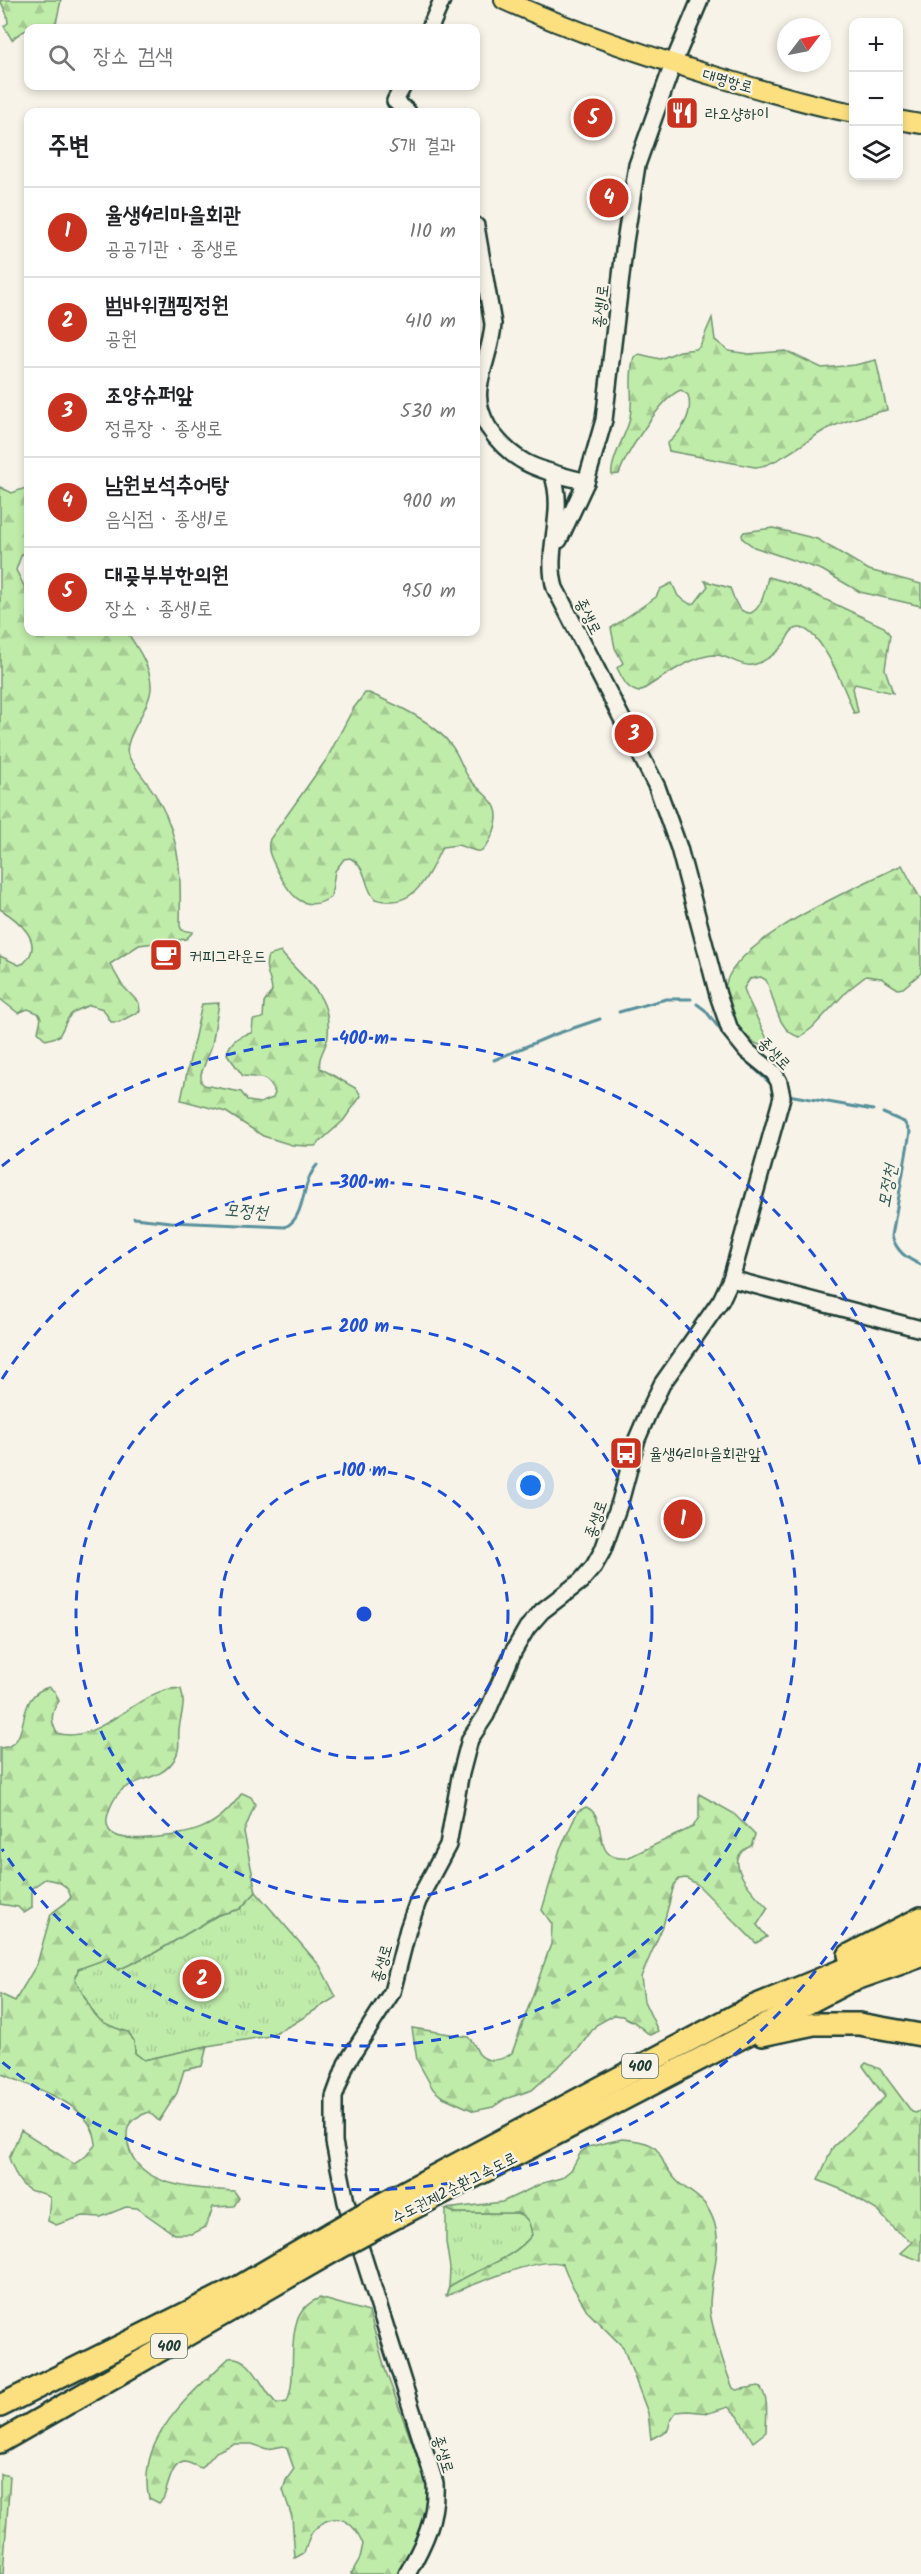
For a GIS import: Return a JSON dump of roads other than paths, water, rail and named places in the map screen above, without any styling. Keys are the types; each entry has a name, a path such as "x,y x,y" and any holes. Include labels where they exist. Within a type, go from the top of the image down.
{"highway":[{"path":"750,2008 921,1918"},
{"name":"수도권제2순환고속도로","path":"0,2442 334,2241 750,2008 921,1938"},
{"name":"수도권제2순환고속도로","path":"373,2219 850,1981 921,1956"},
{"path":"702,2056 770,2033 814,2024 860,2024 921,2035"},
{"name":"수도권제2순환고속도로","path":"0,2406 334,2241"}],"main road":[{"name":"대명항로","path":"504,0 558,24 673,64 823,108 849,112"},
{"path":"903,121 921,124"}],"street":[{"path":"432,24 442,0"},
{"path":"673,64 700,0"},
{"name":"종생1로","path":"554,548 586,483 604,420 633,183 637,165 673,64"},
{"path":"401,90 395,101 403,108"},
{"path":"480,249 493,324 493,336 480,382"},
{"path":"480,409 485,422 500,445 525,464 586,483"},
{"name":"종생로","path":"407,2574 424,2541 434,2514 435,2483 346,2202 334,2142 334,2097 346,2064 392,1992 408,1929 418,1901 448,1845 460,1778 470,1739 486,1714 513,1653 527,1628 542,1611 581,1581 599,1558 620,1502 637,1439 649,1411 662,1384 721,1300 731,1279 777,1116 782,1090 774,1073 738,1041 724,1016 669,818 657,787 555,588 551,573 559,501 552,473"},
{"path":"731,1279 921,1329"}],"waterway":[{"name":"모정천","path":"619,1012 666,999 691,999"},
{"name":"모정천","path":"697,1004 705,1010 739,1054 775,1088"},
{"name":"모정천","path":"494,1060 553,1035 600,1019"},
{"name":"모정천","path":"788,1095 873,1110"},
{"name":"모정천","path":"883,1113 904,1122 910,1132 892,1236 903,1254 921,1265"},
{"name":"모정천","path":"134,1218 285,1227 292,1223 296,1216 308,1181 317,1165"}],"place":[{"name":"라오샹하이","path":"682,113"},
{"name":"대곶부부한의원","path":"593,118"},
{"name":"남원보석추어탕","path":"609,198"},
{"name":"조양슈퍼앞","path":"634,734"},
{"name":"커피그라운드","path":"166,955"},
{"name":"율생4리마을회관앞","path":"626,1453"},
{"name":"율생4리마을회관","path":"683,1519"},
{"name":"범바위캠핑정원","path":"202,1979"}]}
